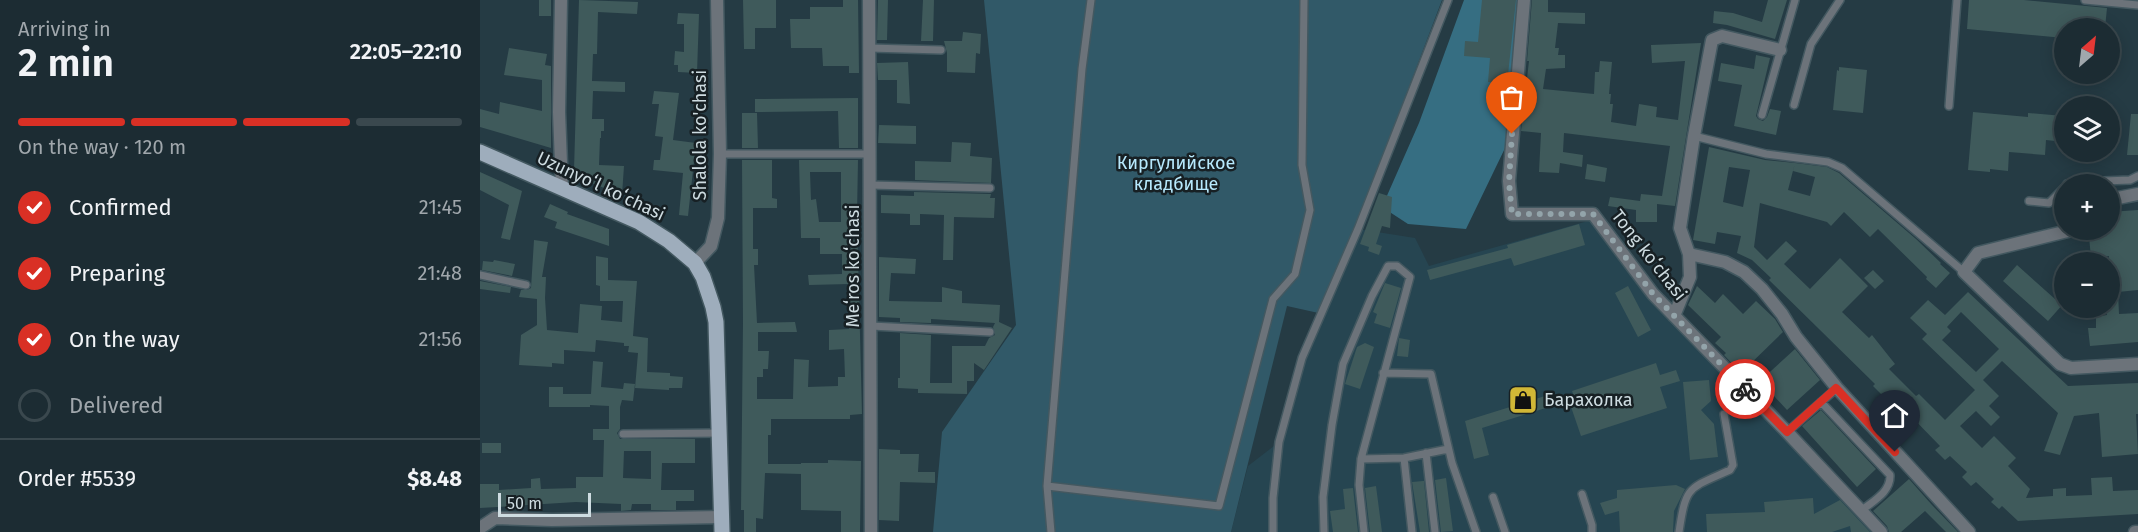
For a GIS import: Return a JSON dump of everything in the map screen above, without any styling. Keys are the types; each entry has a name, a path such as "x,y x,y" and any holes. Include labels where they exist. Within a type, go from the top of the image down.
{"main road":[{"name":"Uzunyoʻl koʻchasi","path":"480,152 654,230 695,263 709,291 716,322 722,524"}],"street":[{"path":"561,0 562,189"},
{"name":"Shalola ko'chasi","path":"695,263 711,246 718,218 720,154 717,0"},
{"name":"Meʻros koʻchasi","path":"869,0 871,532"},
{"name":"Tong koʻchasi","path":"1524,0 1515,87 1509,182 1512,214 1593,214 1653,294 1881,532"},
{"path":"1674,316 1690,277 1689,254 1680,228 1712,40 1722,36 1780,50"},
{"path":"2120,198 2138,194"},
{"path":"2054,234 1978,253 1964,272 2060,364 2071,368 2138,364"},
{"path":"1689,254 1725,262 1744,273 1762,289 1836,388 1969,532"},
{"name":"Uzunyoʻl koʻchasi","path":"480,528 495,518 722,524"}],"lane":[{"path":"1051,532 1047,486 1082,69 1091,0"},
{"path":"1047,486 1219,506 1273,299 1294,274 1310,210 1302,165 1304,0"},
{"path":"1273,532 1273,498 1279,442 1302,358 1358,228 1448,0"},
{"path":"1762,115 1795,0"},
{"path":"1794,105 1811,44 1840,0"},
{"path":"1949,106 1956,0"},
{"path":"2085,0 2122,2 2138,6"},
{"path":"869,48 940,50"},
{"path":"1694,136 1766,154 1828,162 1842,168 1964,272"},
{"path":"720,154 870,154"},
{"path":"2120,180 2130,180 2138,176"},
{"path":"870,185 990,188"},
{"path":"2029,201 2049,202 2054,199"},
{"path":"1324,532 1323,496 1343,364 1372,296 1388,266 1397,267 1410,277 1361,459 1359,486 1364,532"},
{"path":"480,276 526,285"},
{"path":"871,326 990,332"},
{"path":"1383,373 1431,374 1448,449 1476,532"},
{"path":"1787,432 1836,388"},
{"path":"1821,402 1890,475 1888,488 1861,511"},
{"path":"1679,532 1684,500 1689,493 1695,486 1730,470 1733,465 1724,414"},
{"path":"623,434 719,433"},
{"path":"1361,459 1404,458 1448,449"},
{"path":"1426,453 1434,532"},
{"path":"1404,458 1412,532"},
{"path":"1582,494 1592,532"},
{"path":"1493,497 1505,532"}],"shaded area":[{"path":"1464,0 1519,0 1507,144 1466,229 1408,224 1382,207 1419,123"},
{"name":"Барахолка","path":"1595,219 1661,298 1879,532 1231,532 1248,466 1279,442 1302,358 1358,229 1415,238 1429,266"}],"green space":[{"name":"Киргулийское кладбище","path":"984,0 1442,0 1323,314 1287,306 1231,532 933,532 942,432 1016,325"}],"building":[{"path":"539,0 551,0 551,16 539,16"},
{"path":"579,0 638,2 637,14 598,12 597,54 593,54 592,81 625,82 625,92 593,91 592,119 604,119 604,131 601,131 600,138 599,165 624,166 622,195 581,179 582,171 574,170"},
{"path":"743,0 776,0 776,28 755,28 755,49 744,49"},
{"path":"843,0 858,0 859,73 849,73 849,66 823,66 822,48 791,48 790,19 810,19 810,7 843,7"},
{"path":"878,0 888,0 887,40 877,40"},
{"path":"923,0 934,0 933,41 921,41"},
{"path":"1482,0 1516,0 1507,84 1488,82 1490,58 1464,56 1465,41 1478,42"},
{"path":"1532,0 1548,0 1548,12 1585,13 1585,24 1558,23 1555,48 1559,48 1558,55 1565,55 1565,68 1546,69 1543,89 1594,94 1595,72 1599,72 1600,61 1612,62 1609,94 1611,94 1610,104 1613,104 1611,122 1636,126 1639,104 1657,107 1656,117 1678,120 1685,61 1652,63 1651,45 1701,43 1675,206 1657,204 1657,222 1636,222 1636,210 1608,206 1610,197 1640,201 1641,194 1662,196 1670,146 1564,133 1563,152 1583,155 1582,167 1560,163 1559,173 1539,172 1541,133 1521,131 1529,61 1527,61"},
{"path":"1768,0 1787,0 1775,39 1713,23 1714,11 1733,13 1762,22"},
{"path":"1969,0 2024,0 2107,8 2106,18 2054,18 2054,37 1967,29"},
{"path":"678,13 699,14 697,73 678,72 678,65 674,65 675,51 684,52 684,24 677,24"},
{"path":"963,32 981,34 980,54 976,53 975,73 947,72 947,53 944,41 962,41"},
{"path":"509,48 547,54 545,65 551,66 551,148 480,127 480,109 499,114 500,102 542,111 542,80 504,75"},
{"path":"1756,55 1770,58 1756,116 1763,121 1770,109 1781,111 1776,135 1734,126 1742,85 1718,81 1721,63 1754,69"},
{"path":"908,62 910,104 897,103 897,80 878,80 877,63"},
{"path":"1839,67 1867,70 1863,113 1833,110"},
{"path":"654,91 679,93 673,140 696,143 688,216 679,215 683,173 653,170 654,160 660,160 663,137 655,136 659,104 652,104"},
{"path":"858,98 858,148 839,148 838,111 755,112 755,99"},
{"path":"1973,112 2028,117 2028,113 2054,115 2054,141 2046,140 2045,155 2009,152 2008,171 1968,170"},
{"path":"742,113 757,113 758,148 742,148"},
{"path":"2131,114 2138,114 2138,155 2127,155"},
{"path":"879,125 916,126 916,144 878,143"},
{"path":"952,142 971,143 970,156 992,158 991,183 915,180 915,161 951,162"},
{"path":"1709,147 1765,160 1795,163 1827,167 1839,173 1916,239 1950,273 1936,288 1878,229 1870,237 1844,212 1831,226 1827,222 1760,203 1754,247 1767,260 1786,241 1797,251 1784,264 1810,289 1840,258 1868,286 1842,312 1869,338 1872,335 1895,364 1889,369 1945,420 1975,390 1922,339 1927,334 1910,318 1928,300 1945,315 1968,292 2068,386 2138,383 2138,414 2136,414 2138,454 2102,457 2099,413 2074,416 2060,455 2044,451 2058,413 2002,361 1983,380 1999,396 1989,406 2000,417 1991,426 1976,411 1960,426 1982,448 1994,436 2016,458 2008,466 2030,489 2026,498 2053,496 2053,489 2066,488 2066,496 2092,495 2091,478 2112,477 2113,491 2138,490 2138,514 2018,521 2002,506 1999,509 1991,502 1994,499 1976,482 1971,486 1962,477 1967,472 1950,456 1945,460 1935,450 1940,446 1904,409 1900,413 1873,386 1875,384 1769,280 1771,278 1752,260 1737,253 1741,236 1717,232 1715,244 1693,240","holes":["1795,163 1793,171 1815,177 1810,196 1788,190","1729,167 1750,170 1743,207 1723,202","1961,312 1999,349 1976,372 1942,340 1951,331 1947,327"]},
{"path":"742,160 772,160 772,198 777,199 777,208 753,208 753,249 758,249 758,265 754,265 757,323 795,322 797,332 758,332 758,351 769,351 768,369 763,369 763,377 757,377 757,399 793,399 794,359 809,360 808,387 838,386 838,377 845,377 844,349 829,350 829,330 849,329 849,284 809,285 808,275 842,274 842,254 820,254 820,238 801,238 799,160 858,160 857,215 862,414 850,415 850,419 771,419 771,435 768,435 768,464 828,463 828,460 861,461 860,532 841,532 841,511 801,510 801,474 765,473 763,519 756,518 756,532 744,532 744,510 741,510","holes":["810,172 841,172 841,222 819,222 816,199 811,200"]},
{"path":"1587,164 1607,168 1605,182 1585,179"},
{"path":"480,172 522,191 510,240 501,238 509,205 480,190"},
{"path":"914,192 991,194 990,198 995,198 994,218 954,217 953,260 943,260 944,215 920,214 920,225 910,225 910,214 881,213 881,195 914,196"},
{"path":"1379,193 1392,197 1390,228 1382,226 1376,244 1382,246 1379,255 1368,251 1369,247 1360,244"},
{"path":"550,204 568,212 567,214 609,229 609,246 555,228 557,222 544,217"},
{"path":"2138,210 2138,290 2120,292 2120,252 2090,252 2089,240 2120,240 2120,211"},
{"path":"1579,224 1585,245 1514,266 1511,258 1430,280 1427,270 1508,248 1507,245"},
{"path":"534,240 548,242 542,277 546,277 547,330 578,333 580,304 602,306 601,320 622,322 623,301 600,301 600,286 596,285 596,256 608,258 608,280 637,281 633,336 648,338 647,372 670,373 670,376 683,377 682,388 669,388 669,390 635,388 638,353 628,352 629,346 624,346 624,343 596,340 595,352 564,350 564,364 552,363 552,367 519,365 521,335 537,325 537,299 519,297 521,290 531,288"},
{"path":"879,257 916,259 915,274 891,273 889,301 942,302 942,287 962,291 962,303 1000,305 999,322 1012,328 984,370 974,363 974,381 967,381 967,394 918,393 918,389 898,388 900,333 931,335 930,383 952,383 952,346 985,346 989,338 995,335 993,327 995,323 931,319 931,323 900,322 900,318 879,317"},
{"path":"494,260 515,264 512,276 482,270 483,261 493,262"},
{"path":"2017,265 2054,298 2054,314 2048,321 2003,281"},
{"path":"1873,270 1884,281 1875,289 1864,278"},
{"path":"480,281 511,287 510,293 480,289"},
{"path":"1385,283 1401,288 1390,328 1374,323 1377,314 1373,312"},
{"path":"1628,286 1651,330 1638,337 1615,293"},
{"path":"1697,286 1715,303 1723,294 1743,314 1756,301 1775,319 1783,332 1744,370 1740,366 1737,369 1724,355 1726,353 1715,343 1721,337 1688,305"},
{"path":"2138,313 2138,342 2090,346 2088,328 2096,328 2096,318 2120,318 2120,314"},
{"path":"1399,338 1410,340 1408,357 1397,356"},
{"path":"1365,343 1374,347 1360,389 1345,384 1357,347"},
{"path":"1795,349 1820,380 1787,410 1760,381"},
{"path":"593,361 603,362 601,387 623,389 624,383 635,384 633,401 622,400 620,407 620,429 617,433 620,439 695,439 695,463 662,463 661,490 694,490 694,501 676,501 676,510 651,510 651,504 632,504 631,510 621,511 621,504 576,502 480,508 480,484 499,484 499,490 531,488 531,479 540,478 541,489 576,488 576,477 603,477 604,440 593,440 593,429 609,429 609,406 549,407 549,387 563,387 563,394 591,394","holes":["624,451 651,451 651,479 623,478"]},
{"path":"1656,363 1660,375 1676,370 1680,381 1660,387 1667,408 1581,436 1570,404 1576,402 1572,391"},
{"path":"1709,380 1711,401 1701,410 1714,424 1718,457 1690,460 1683,382"},
{"path":"1545,396 1549,407 1482,428 1489,455 1474,459 1465,421"},
{"path":"1821,410 1876,469 1857,487 1802,426"},
{"path":"482,443 501,443 501,453 482,453"},
{"path":"879,449 900,450 900,454 919,454 918,472 935,472 935,483 900,482 899,521 879,520"},
{"path":"1446,478 1453,531 1441,532 1435,480"},
{"path":"1909,479 1958,532 1946,532 1925,511 1901,532 1889,532 1887,526 1873,511"},
{"path":"1424,481 1429,532 1420,532 1412,482"},
{"path":"1676,485 1685,489 1674,511 1673,532 1620,532 1619,511 1605,515 1600,503 1617,498 1617,490"},
{"path":"1376,486 1382,532 1370,532 1365,488"},
{"path":"1353,488 1358,532 1333,532 1330,511 1345,509 1343,489"},
{"path":"1813,498 1814,514 1840,500 1870,532 1851,532 1850,526 1832,532 1707,532 1706,514 1765,512 1764,502"}],"way so far":[{"path":"1512,134 1509,182 1512,214 1593,214 1653,294 1745,389"}],"place":[{"name":"Барахолка","path":"1523,400"}],"route":[{"path":"1745,389 1787,432 1836,388 1895,452"}]}
